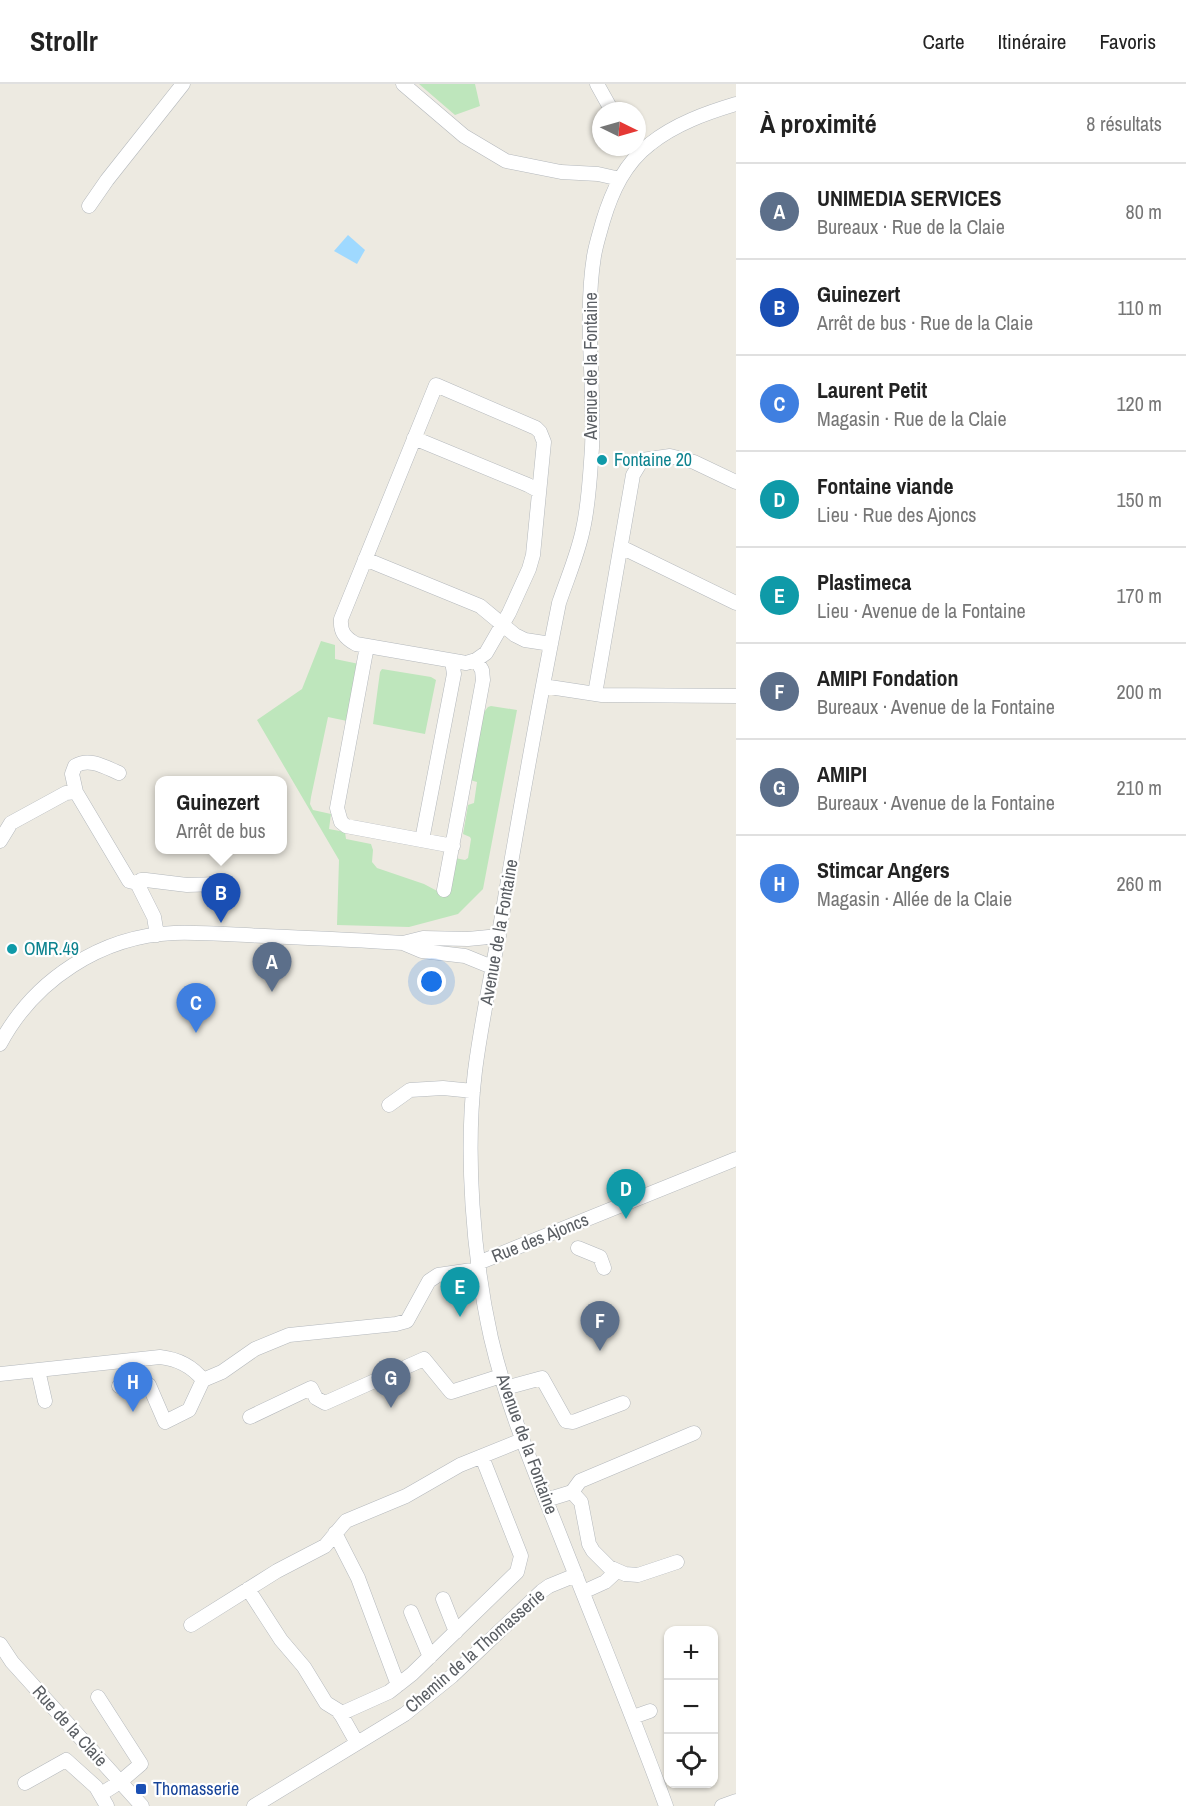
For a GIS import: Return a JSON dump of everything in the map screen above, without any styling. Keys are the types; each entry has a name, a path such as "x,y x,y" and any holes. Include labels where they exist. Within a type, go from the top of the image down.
{"street":[{"path":"89,206 183,84"},
{"path":"403,84 464,136 506,161 620,179"},
{"path":"597,84 607,102"},
{"name":"Avenue de la Fontaine","path":"646,146 670,130 706,113 736,104"},
{"name":"Avenue de la Fontaine","path":"633,156 607,208 594,254 589,303 592,446 583,529 559,603 492,967 473,1090 472,1166 479,1266 491,1336 503,1382 522,1440 666,1806"},
{"path":"436,385 536,428 540,432 544,442 539,491 533,555 529,569 486,653 466,663 367,646 350,640 344,635 341,620 436,385"},
{"path":"414,438 528,484 539,491"},
{"path":"595,694 633,475 642,460 670,456 694,462 736,482"},
{"path":"621,547 736,603"},
{"path":"365,560 480,606 515,635 525,640 551,644"},
{"path":"367,646 337,808 341,822 346,826 453,846"},
{"path":"444,890 483,680 482,670 476,660"},
{"path":"422,840 454,674 452,661"},
{"path":"543,686 595,694 736,696"},
{"path":"119,773 94,763 82,762 75,766 72,774 76,792 129,881 137,883 146,880 187,885 219,884"},
{"path":"0,841 11,824 66,793 76,792"},
{"path":"137,883 154,917 157,935"},
{"path":"0,1044 17,1016 39,991 58,975 116,943 139,937 172,933 208,933 403,943 423,938 468,939 499,936"},
{"path":"403,943 422,951 465,956 492,967"},
{"path":"389,1105 410,1090 443,1088 473,1090"},
{"name":"Rue des Ajoncs","path":"203,1380 222,1372 255,1349 289,1335 407,1321 429,1281 438,1275 479,1266 570,1226 735,1160"},
{"path":"570,1226 575,1252 600,1257 604,1268"},
{"path":"0,1374 160,1357 185,1364 203,1380 189,1410 165,1422 149,1385 144,1383 119,1388 113,1362"},
{"path":"250,1417 310,1388 316,1398 326,1403 424,1359 451,1392 503,1382 542,1378 566,1421 573,1422 623,1403"},
{"path":"38,1370 45,1401"},
{"path":"546,1500 572,1492 580,1481 694,1433"},
{"path":"191,1625 248,1589 325,1546 346,1521 406,1496 460,1465 522,1440"},
{"path":"340,1714 389,1692 398,1685 517,1572 521,1556 482,1457"},
{"path":"572,1492 580,1502 586,1533 593,1551 609,1568 625,1574 638,1575 676,1562"},
{"path":"335,1533 358,1578 398,1685"},
{"path":"583,1592 606,1582 617,1571"},
{"name":"Chemin de la Thomasserie","path":"254,1806 405,1714 452,1676 549,1586 576,1575"},
{"path":"248,1589 281,1640 304,1667 326,1703 340,1714 357,1743"},
{"path":"443,1599 456,1632"},
{"path":"411,1612 430,1657"},
{"name":"Rue de la Claie","path":"0,1644 12,1662 142,1806"},
{"path":"25,1783 66,1760 96,1787 104,1800 141,1764 98,1697"},
{"path":"633,1718 650,1711"},
{"path":"722,1806 736,1801"}],"green space":[{"path":"419,84 475,84 480,106 455,115"},
{"path":"321,641 335,645 335,659 359,664 347,721 328,717 310,804 313,810 331,814 329,829 345,832 346,839 371,844 372,862 377,868 424,884 441,893 455,858 465,860 468,858 471,839 463,834 468,805 474,803 477,782 470,780 484,712 491,706 517,710 483,889 458,914 409,927 337,925 339,860 257,720 302,689"},
{"path":"382,669 431,677 436,680 425,734 373,724"}],"water":[{"path":"348,235 365,250 357,264 334,251"}],"place":[{"name":"Fontaine 20","path":"602,460"},
{"name":"Guinezert","path":"221,923"},
{"name":"OMR.49","path":"12,949"},
{"name":"UNIMEDIA SERVICES","path":"272,992"},
{"name":"Laurent Petit","path":"196,1033"},
{"name":"Fontaine viande","path":"626,1219"},
{"name":"Plastimeca","path":"460,1317"},
{"name":"AMIPI Fondation","path":"600,1351"},
{"name":"AMIPI","path":"391,1408"},
{"name":"Stimcar Angers","path":"133,1412"},
{"name":"Thomasserie","path":"141,1789"}]}
